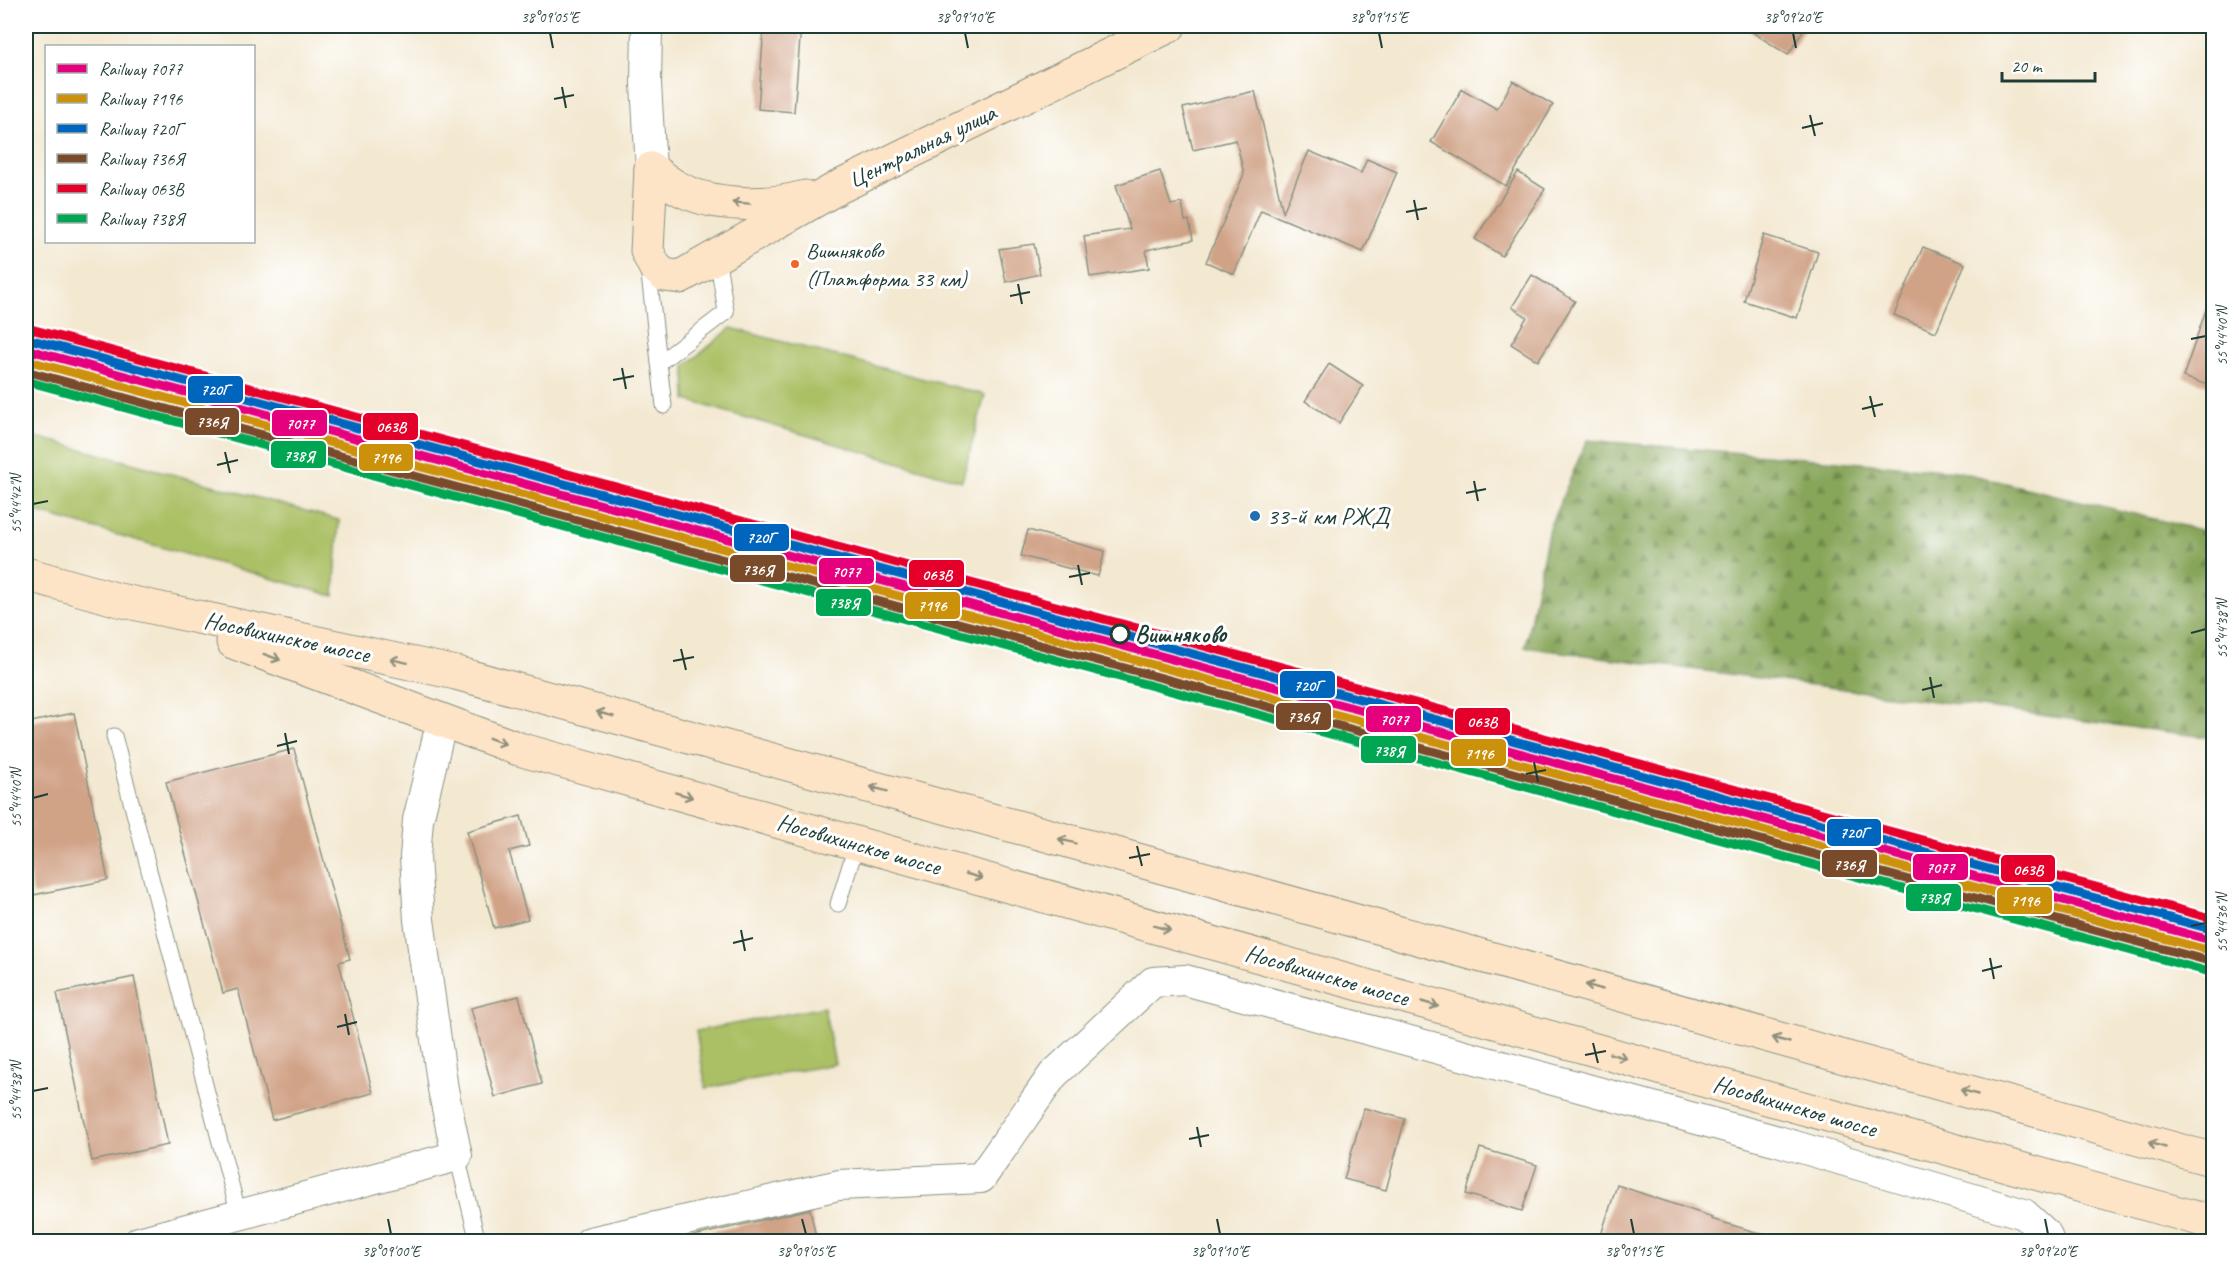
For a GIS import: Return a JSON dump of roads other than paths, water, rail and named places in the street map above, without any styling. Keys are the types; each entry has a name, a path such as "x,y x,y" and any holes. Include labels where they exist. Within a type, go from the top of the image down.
{"main road":[{"name":"Центральная улица","path":"647,251 655,267 664,275 680,277 839,187 1169,26"},
{"path":"651,170 678,188 702,197 730,202 762,204 790,201 839,187"},
{"path":"647,251 651,170"},
{"name":"Носовихинское шоссе","path":"26,574 119,600 456,674 1124,856 2214,1160"},
{"name":"Носовихинское шоссе","path":"119,600 519,749 2214,1223"},
{"path":"442,720 456,674"}],"street":[{"path":"647,26 646,84 651,170"},
{"path":"139,1242 458,1156 443,1089 419,920 415,857 418,820 442,720"},
{"path":"590,1242 839,1185 981,1178 1053,1075 1153,982 1185,980 1778,1141 2024,1214 2046,1234 2049,1242"}],"lane":[{"path":"647,251 664,406"},
{"path":"659,363 726,312 717,256"},
{"path":"114,736 239,1215"},
{"path":"838,904 857,843"},
{"path":"458,1156 478,1242"}],"rail line":[{"name":"063В","path":"31,329 2214,919"},
{"name":"720Г","path":"29,339 2214,930"},
{"name":"7077","path":"26,349 2214,941"},
{"name":"7196","path":"26,360 2211,951"},
{"name":"736Я","path":"26,371 2209,961"},
{"name":"738Я","path":"26,381 2206,971"}],"place":[{"name":"Вишняково (Платформа 33 км)","path":"795,264"},
{"name":"33-й км РЖД","path":"1255,516"},
{"name":"Вишняково","path":"1120,634"}]}
